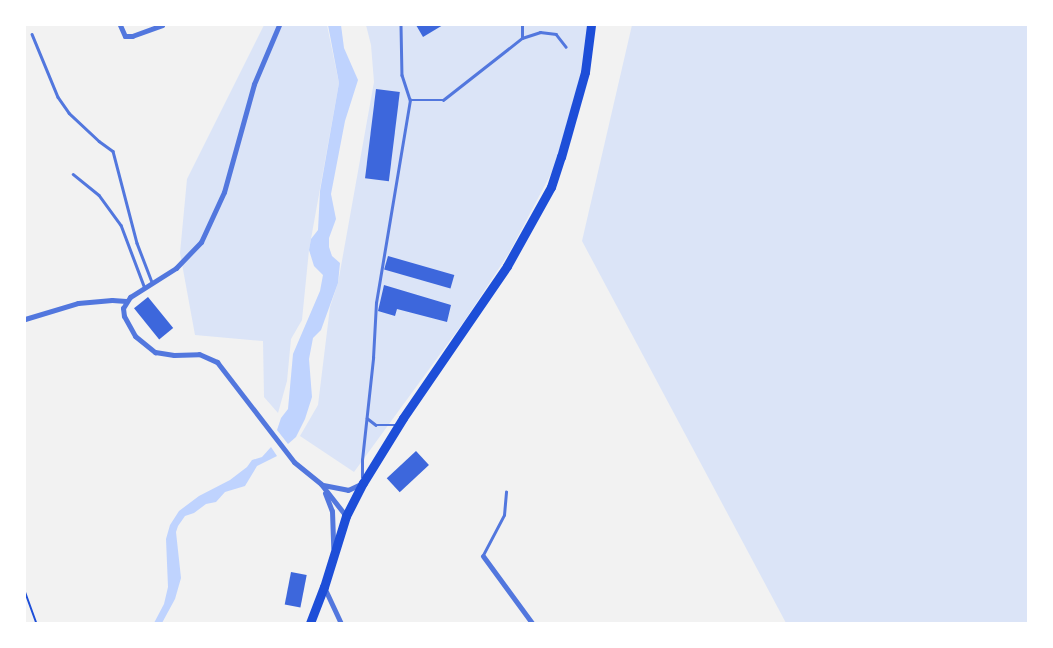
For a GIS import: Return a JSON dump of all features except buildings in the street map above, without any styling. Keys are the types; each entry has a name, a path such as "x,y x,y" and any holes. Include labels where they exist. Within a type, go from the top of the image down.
{"main road":[{"path":"310,623 324,587 346,516 363,483 399,425 508,266 551,187 562,157 585,72 592,25"}],"street":[{"path":"120,25 125,36 132,36 162,25"},
{"path":"279,25 254,84 224,192 200,242 176,268 144,286 126,301 123,308 127,325 145,346 166,354 199,354 217,362 294,462 321,484 346,516"},
{"path":"25,325 26,319 78,303 112,300 126,301"},
{"path":"321,484 333,489 348,490 363,483"},
{"path":"321,484 332,511 333,559"},
{"path":"483,556 532,623"},
{"path":"324,587 341,623"}],"lane":[{"path":"363,483 362,460 374,358 376,303 410,100 402,75 401,25"},
{"path":"522,25 522,38"},
{"path":"410,100 443,100 522,38 540,32 556,34 566,47"},
{"path":"32,34 58,97 69,114 99,142 114,151 137,243 152,282"},
{"path":"73,174 99,195 121,224 144,286"},
{"path":"367,418 376,425 399,425"},
{"path":"483,556 504,515 506,492"}],"path":[{"path":"25,592 36,623"}],"shaded area":[{"path":"264,25 327,25 339,83 309,250 302,320 291,339 287,381 278,413 264,397 263,341 195,335 180,253 187,179"},
{"path":"366,25 590,25 582,72 554,168 509,253 465,320 354,472 300,436 318,405 330,307 338,283 374,82 371,45"},
{"path":"632,25 1028,25 1028,623 786,623 582,241"}],"water":[{"path":"328,25 341,25 344,48 358,80 345,121 331,194 336,219 329,238 329,247 332,256 340,263 338,283 321,330 313,338 309,359 312,397 305,419 296,437 288,444 277,430 281,418 288,409 293,354 320,291 323,275 314,266 309,250 311,239 318,230 320,191 339,83"},
{"path":"271,447 277,456 257,466 245,486 225,492 216,502 206,504 194,513 185,516 178,526 176,532 181,578 175,599 162,623 154,623 164,604 168,587 166,539 170,525 179,511 199,496 230,480 247,467 252,460 262,457"}]}
